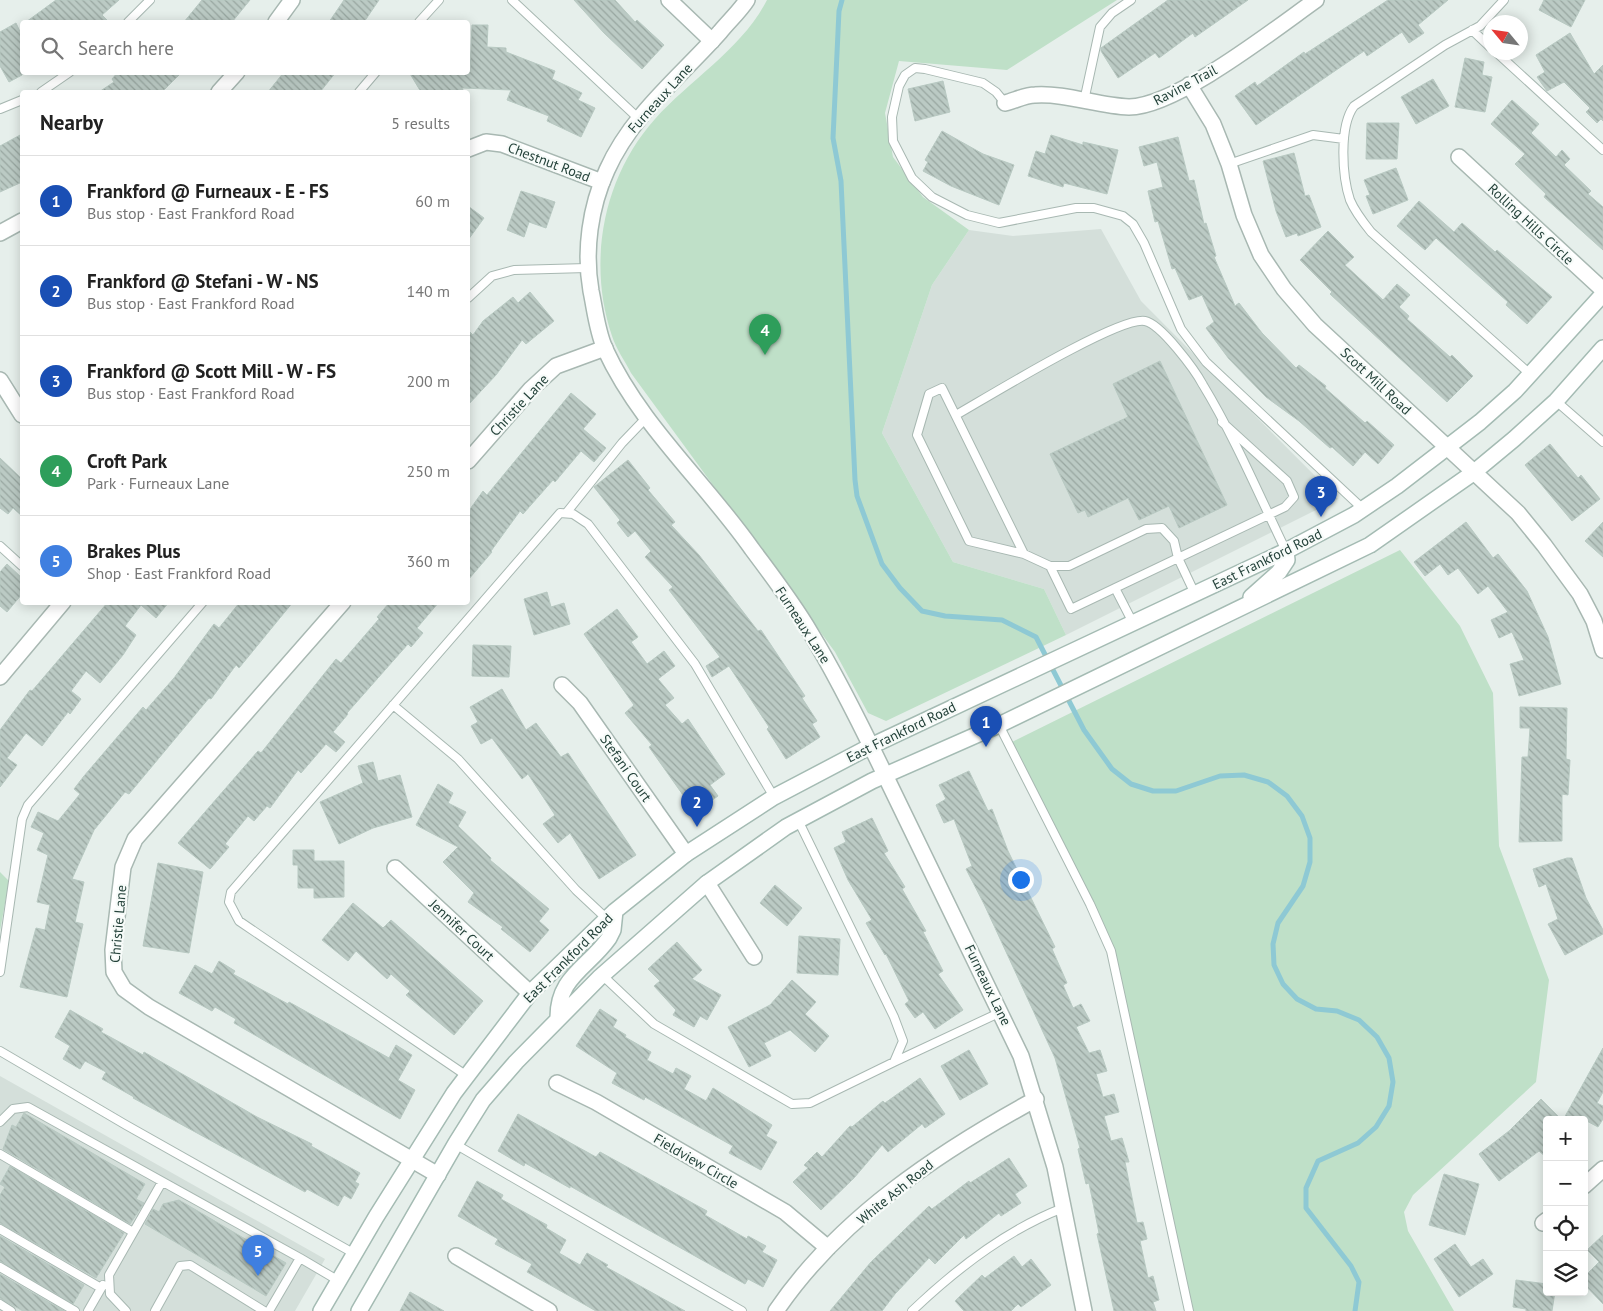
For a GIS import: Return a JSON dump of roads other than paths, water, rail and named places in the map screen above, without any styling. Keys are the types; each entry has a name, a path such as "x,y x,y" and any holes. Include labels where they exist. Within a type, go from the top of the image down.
{"street":[{"path":"277,20 292,0"},
{"path":"669,0 712,41"},
{"name":"Furneaux Lane","path":"747,0 712,41 638,118 619,145 602,182 590,228 587,268 596,319 605,348 647,417 749,544 809,630 871,746 1021,1056 1036,1099 1055,1168 1080,1309"},
{"name":"Ravine Trail","path":"1005,103 1034,95 1129,107 1149,105 1167,98 1239,54 1316,0"},
{"path":"221,90 234,75"},
{"name":"Scott Mill Road","path":"1189,84 1213,124 1229,164 1244,215 1261,255 1284,289 1315,325 1518,513 1544,545 1598,620 1603,650"},
{"name":"Chestnut Road","path":"470,148 486,142 502,144 602,182"},
{"name":"Rolling Hills Circle","path":"1459,157 1603,290"},
{"path":"0,233 20,222"},
{"name":"East Frankford Road","path":"322,1311 411,1160 467,1076 530,993 611,915 686,854 774,797 871,746 1286,551 1363,509 1448,448 1515,390 1603,294"},
{"name":"Christie Lane","path":"470,459 531,389 556,366 605,348"},
{"path":"359,1311 455,1144 483,1100 602,974 707,883 798,820 885,775 999,726 1370,545 1473,473 1556,401 1603,348"},
{"path":"0,380 20,412"},
{"path":"1230,613 1279,572 1287,560 1286,551"},
{"path":"0,677 60,605"},
{"name":"Christie Lane","path":"340,605 135,839 123,867 113,950 114,972 124,989 149,1008 438,1175"},
{"name":"Stefani Court","path":"562,685 580,703 686,854"},
{"name":"Jennifer Court","path":"395,868 530,993"},
{"path":"707,883 754,957"},
{"path":"558,1019 558,1004 563,989 572,976 610,938 613,930 611,915"},
{"name":"Fieldview Circle","path":"557,1083 596,1102 786,1212 828,1248"},
{"name":"White Ash Road","path":"776,1311 788,1294 828,1248 887,1195 943,1153 1036,1099"},
{"path":"1588,1182 1603,1169"},
{"path":"456,1256 549,1311"}],"lane":[{"path":"130,20 150,0"},
{"path":"421,20 439,0"},
{"path":"512,0 638,118"},
{"path":"1084,101 1100,27 1112,13 1131,0"},
{"path":"1504,0 1480,26 1445,45 1354,106 1346,122 1344,138 1346,182 1351,201 1371,232 1530,374"},
{"path":"1472,30 1483,40"},
{"path":"1505,60 1603,150"},
{"path":"1005,103 996,92 984,83 925,69 915,68 905,75 899,86 892,116 893,140 912,178 932,198 968,215 999,223 1076,208 1094,208 1123,216 1133,224 1144,243 1181,329 1206,362 1363,509"},
{"path":"43,90 66,75"},
{"path":"361,90 373,75"},
{"path":"0,110 20,101"},
{"path":"1229,164 1313,135 1344,138"},
{"path":"470,296 492,276 507,272 587,268"},
{"path":"956,415 1082,344 1124,323 1145,321 1158,328 1203,383 1286,551"},
{"path":"1024,554 942,388 930,394 917,435 969,540 1024,554 1050,566 1069,566 1146,529 1162,528 1174,541 1178,558 1195,594"},
{"path":"1556,401 1603,442"},
{"path":"567,512 622,443 647,417"},
{"path":"1050,566 1071,609 1285,507 1294,497 1287,481 1222,422"},
{"path":"467,1076 239,921 229,902 230,892 560,513 567,512 582,518 588,524 694,664 774,797"},
{"path":"0,546 20,564"},
{"path":"1115,588 1132,623"},
{"path":"0,972 22,819 28,805 200,605"},
{"path":"393,705 458,759 576,890 611,915"},
{"path":"999,726 1090,904 1111,952 1189,1311"},
{"path":"798,820 894,1016 903,1041 894,1062"},
{"path":"602,974 654,1024 792,1104 810,1103 1001,1012"},
{"path":"0,1051 126,1125 355,1254"},
{"path":"0,1122 13,1109 28,1106 339,1280"},
{"path":"455,1144 742,1311"},
{"path":"0,1154 133,1232"},
{"path":"88,1311 162,1182"},
{"path":"912,1311 946,1279 994,1245 1042,1216 1063,1208"},
{"path":"0,1229 101,1288"},
{"path":"269,1311 300,1258"},
{"path":"155,1311 180,1266 190,1265 264,1311"},
{"path":"0,1267 75,1311"},
{"path":"109,1275 110,1294 126,1311"},
{"path":"0,1304 11,1311"}],"waterway":[{"path":"842,0 839,11 833,138 841,181 855,480 857,496 882,564 900,588 922,611 945,616 1002,620 1036,637 1084,730 1112,769 1131,784 1153,791 1176,791 1220,776 1244,775 1268,782 1287,796 1302,816 1310,838 1310,862 1303,886 1278,923 1273,944 1274,965 1283,984 1297,999 1316,1009 1337,1011 1359,1020 1377,1037 1389,1058 1393,1082 1389,1106 1376,1127 1358,1143 1318,1161 1306,1188 1306,1208 1351,1266 1359,1282 1355,1311"}],"place":[{"name":"Croft Park","path":"765,355"},
{"name":"Frankford @ Scott Mill - W - FS","path":"1321,517"},
{"name":"Frankford @ Furneaux - E - FS","path":"986,747"},
{"name":"Frankford @ Stefani - W - NS","path":"697,827"},
{"name":"Brakes Plus","path":"258,1276"}]}
